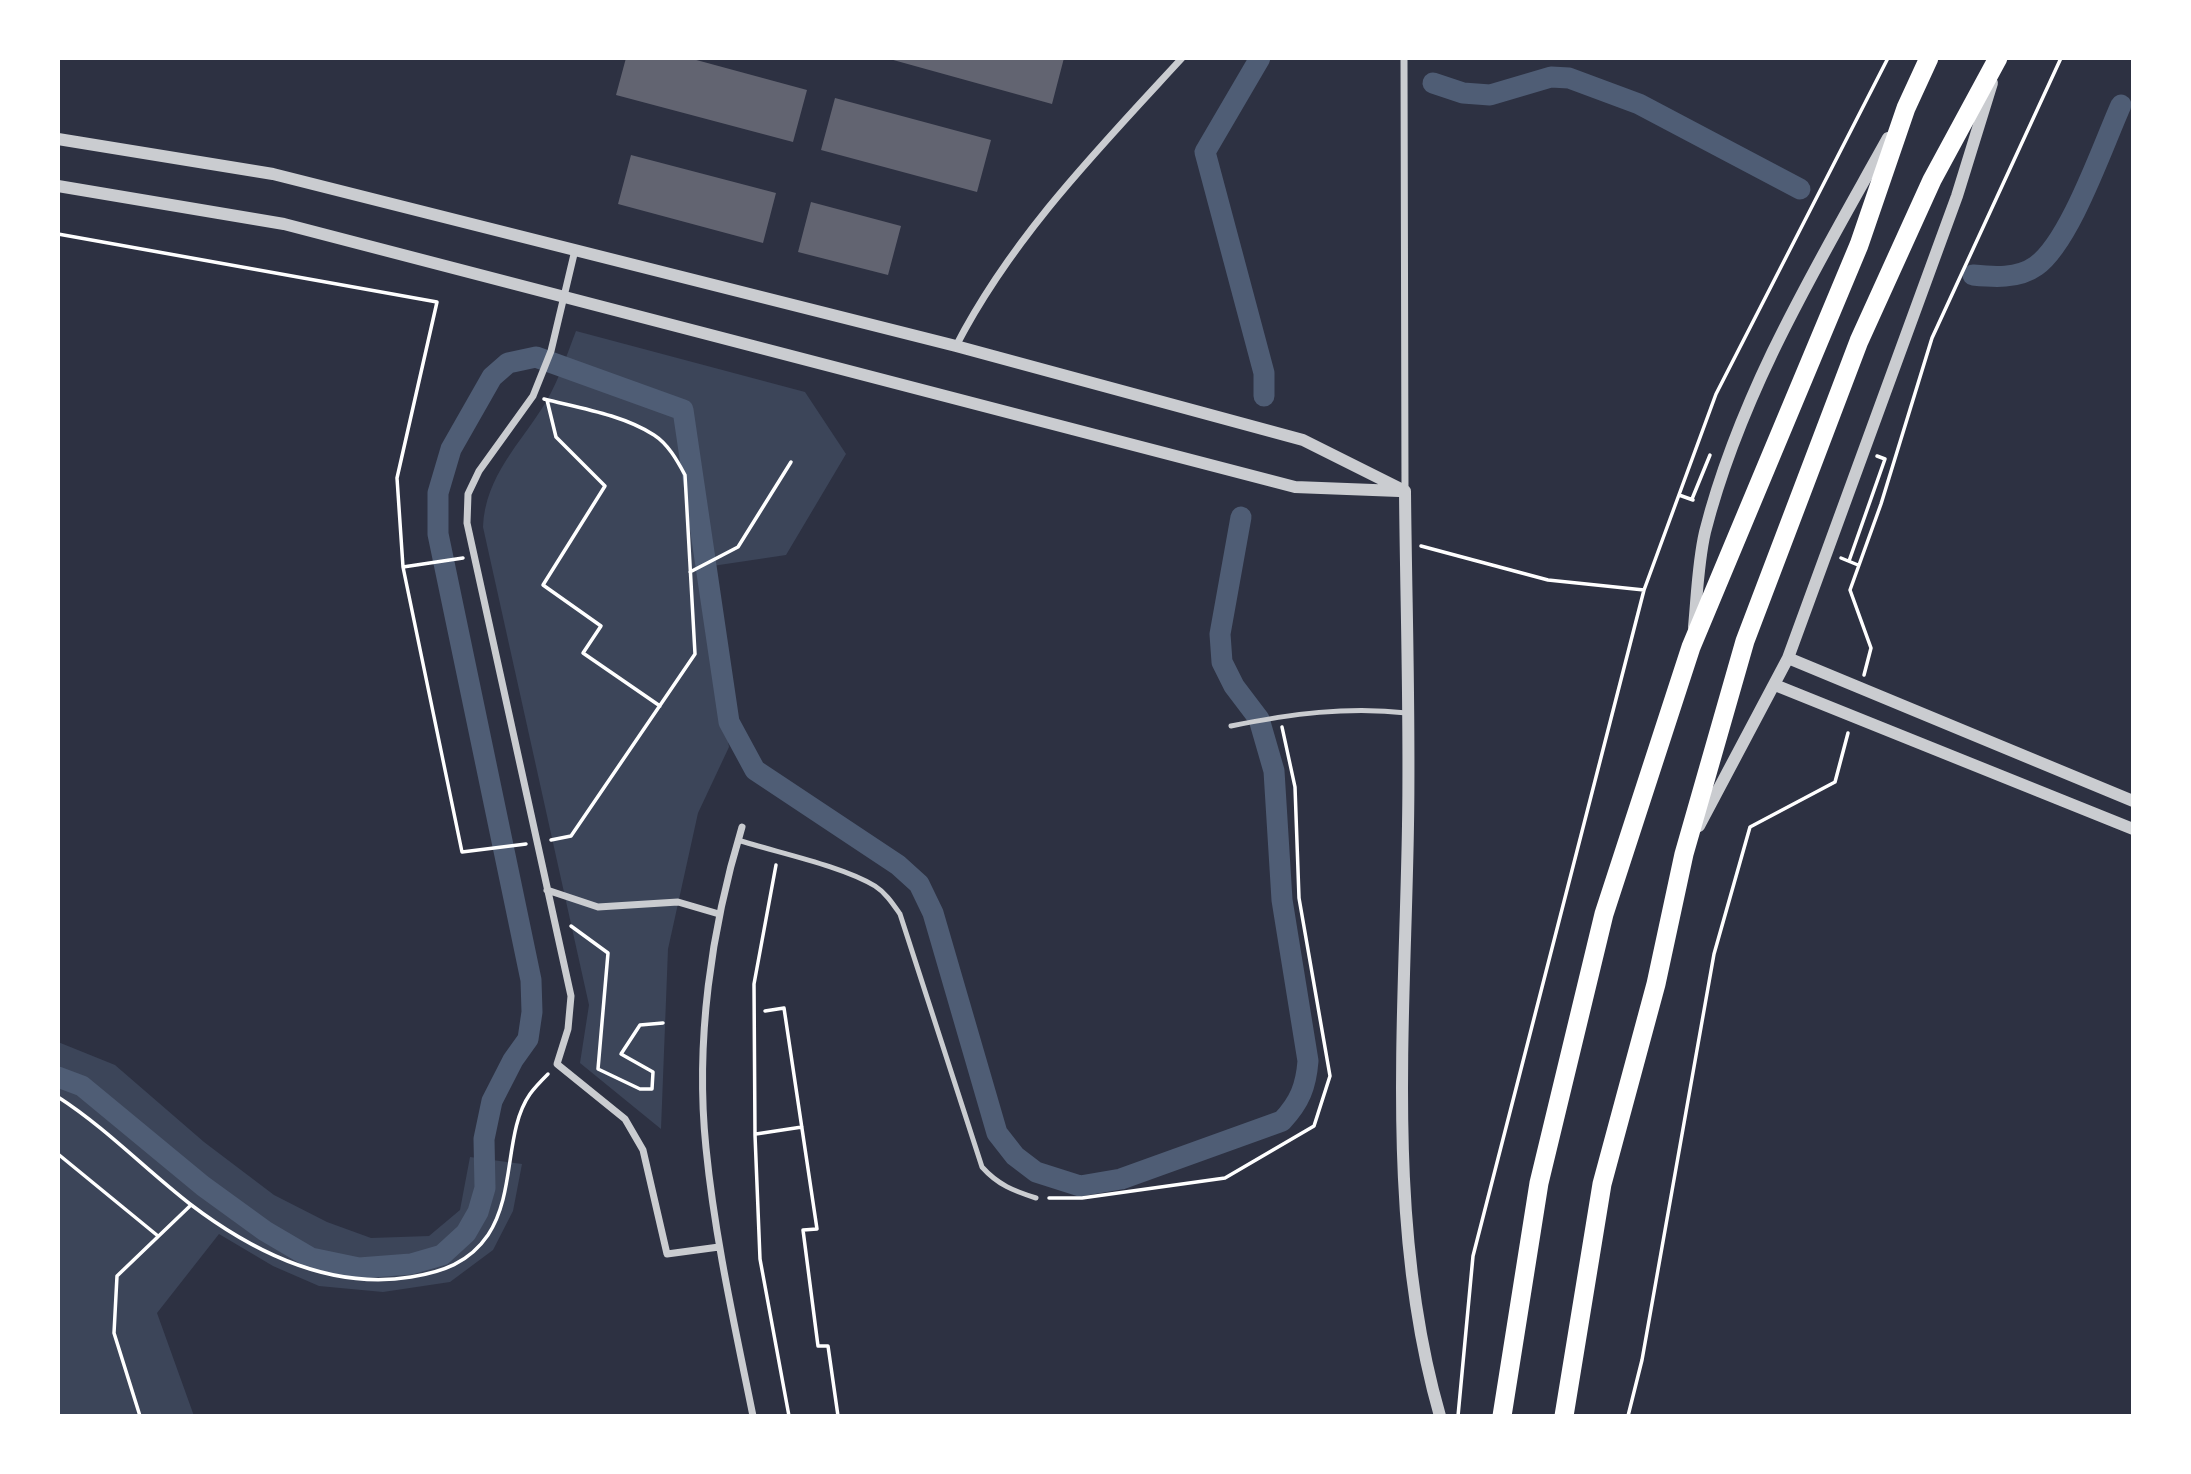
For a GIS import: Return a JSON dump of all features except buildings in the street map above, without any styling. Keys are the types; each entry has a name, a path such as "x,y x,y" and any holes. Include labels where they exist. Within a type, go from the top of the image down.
{"highway":[{"path":"1502,1416 1539,1183 1601,928 1691,647 1859,245 1906,107 1929,58"},
{"path":"1564,1416 1602,1184 1656,984 1684,854 1745,641 1849,366 1932,180 1999,58"}],"street":[{"path":"956,346 974,312 1058,195 1182,58"},
{"path":"1404,58 1408,823 1402,1042 1406,1212 1416,1305 1440,1416"},
{"path":"1684,854 1788,658 1956,197 1999,58"},
{"path":"1691,647 1704,535 1749,404 1822,257 1906,107"},
{"path":"58,139 274,174 956,346 1303,440 1405,491"},
{"path":"58,186 284,223 1295,487 1405,491"},
{"path":"575,250 551,351 533,396 479,471 468,495 467,523 571,996 568,1029 557,1064 625,1119 643,1150 667,1254 719,1247"},
{"path":"1788,658 2133,801"},
{"path":"1774,685 2133,829"},
{"path":"742,827 719,914 704,1060 705,1147 719,1247 752,1416"},
{"path":"547,890 598,907 678,902 719,914"}],"lane":[{"path":"1231,726 1280,716 1367,708 1407,713"},
{"path":"738,840 856,877 876,886 889,898 900,914 982,1167 993,1179 1009,1189 1037,1198"}],"path":[{"path":"1458,1416 1473,1256 1644,590 1716,394 1824,177 1888,58"},
{"path":"1861,688 1871,648 1850,590 1881,504 1931,338 2060,58"},
{"path":"58,234 437,302 397,478 403,567 462,852 571,836 695,654 685,474 674,456 656,436 624,422 533,396"},
{"path":"547,400 556,438 604,486 543,585 601,626 583,653 660,706"},
{"path":"1849,561 1885,459"},
{"path":"690,572 738,547 791,462"},
{"path":"1405,542 1548,580 1644,590"},
{"path":"403,567 474,557"},
{"path":"1037,1198 1082,1198 1225,1178 1314,1126 1330,1076 1299,898 1295,787 1280,716"},
{"path":"1628,1416 1642,1360 1714,954 1751,827 1835,782 1853,716"},
{"path":"778,852 754,984 755,1135 760,1259 789,1416"},
{"path":"571,926 608,953 598,1069 640,1089 652,1088 653,1072 621,1054 640,1025 663,1023"},
{"path":"765,1011 784,1008 817,1229 803,1230 818,1346 828,1346 838,1416"},
{"path":"58,1097 85,1114 191,1205 257,1246 304,1269 361,1281 442,1272 468,1256 487,1236 502,1206 518,1121 529,1095 557,1064"},
{"path":"755,1135 802,1127"},
{"path":"58,1154 158,1236"},
{"path":"140,1416 114,1333 117,1276 191,1205"}],"shaded area":[{"path":"576,331 805,392 846,454 786,555 699,568 729,747 698,813 668,949 661,1129 580,1063 589,1005 483,527 485,509 497,476 551,394"},
{"path":"58,1042 115,1065 204,1142 274,1195 327,1222 371,1238 429,1236 460,1210 470,1157 522,1164 513,1211 493,1250 450,1282 383,1292 319,1286 273,1266 219,1234 157,1313 194,1416 58,1416"}],"waterway":[{"path":"1260,58 1205,152 1264,373 1264,396"},
{"path":"1433,83 1463,93 1490,95 1551,77 1569,78 1639,104 1800,189"},
{"path":"1973,275 2021,273 2036,266 2049,254 2073,215 2121,105"},
{"path":"58,1077 82,1086 203,1186 265,1231 311,1258 359,1268 411,1264 442,1255 466,1233 478,1212 485,1188 484,1139 492,1101 513,1060 528,1039 532,1012 531,980 438,534 438,493 451,449 492,377 508,363 536,357 683,410 729,722 755,770 898,865 919,884 933,913 997,1133 1015,1156 1036,1172 1080,1186 1121,1179 1282,1121 1301,1093 1308,1061 1282,900 1274,771 1259,719 1234,686 1222,662 1220,634 1241,517"}]}
